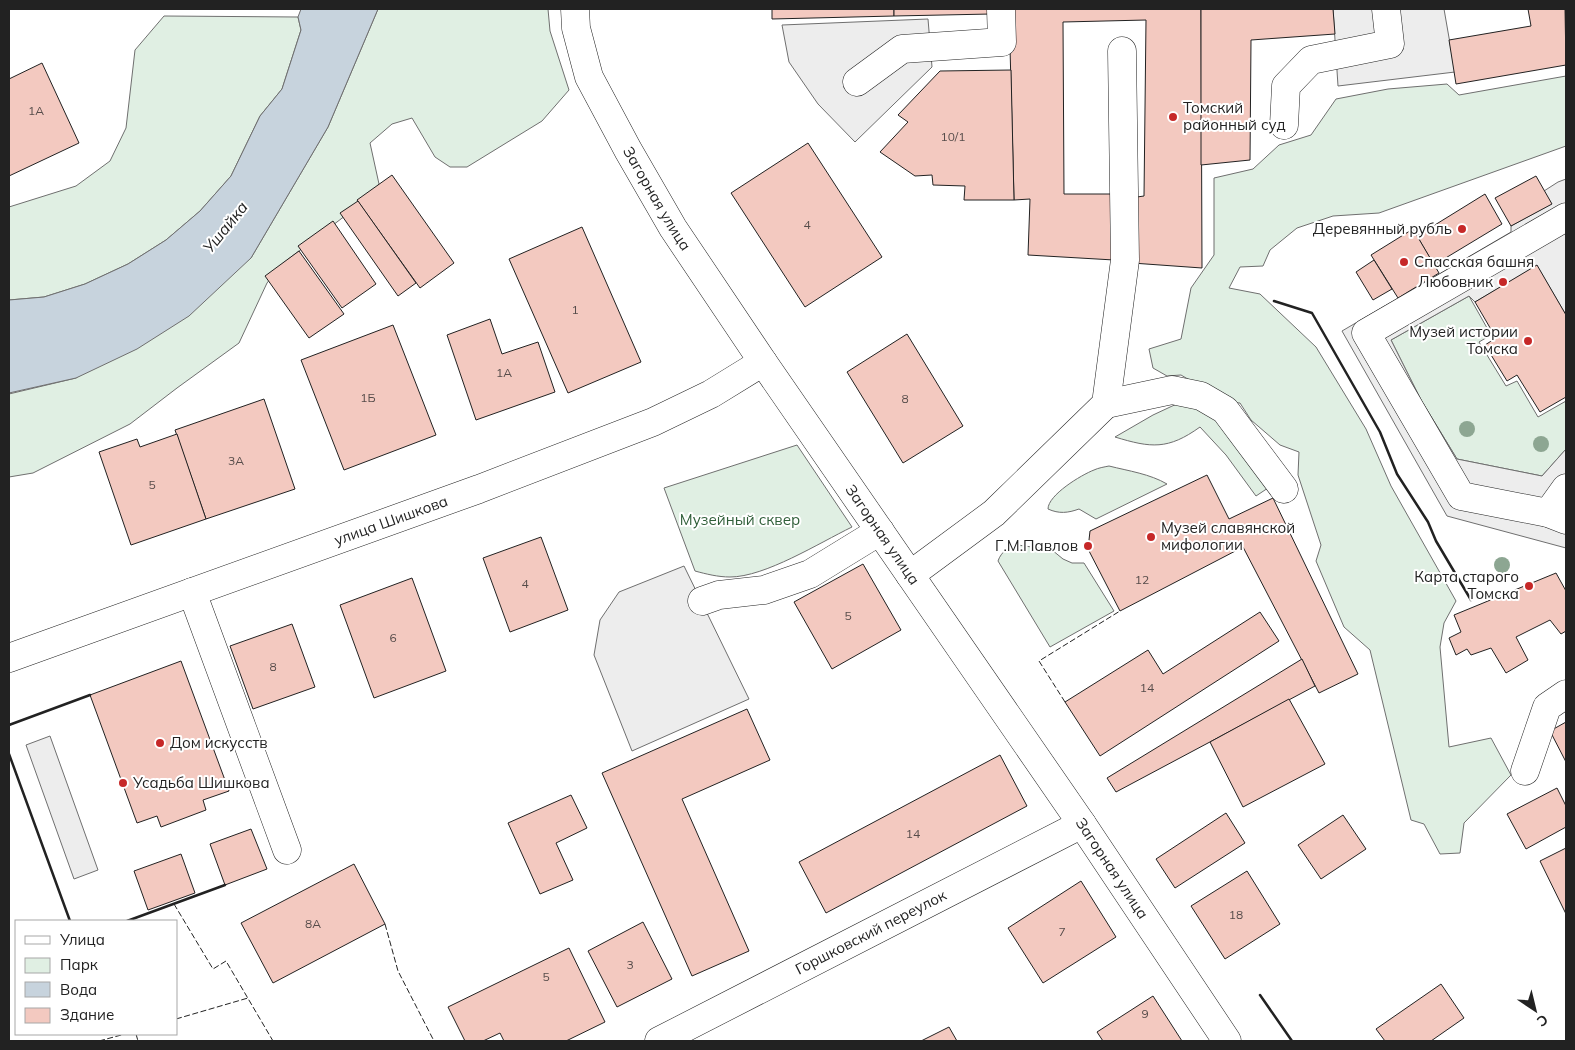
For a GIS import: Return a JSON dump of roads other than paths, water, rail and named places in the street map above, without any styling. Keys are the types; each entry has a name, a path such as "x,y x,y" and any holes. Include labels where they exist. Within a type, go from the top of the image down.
{"street":[{"name":"Загорная улица","path":"575,9 576,28 589,77 673,228 763,362 1082,824 1227,1041"},
{"path":"857,82 902,49 1002,42 1000,9"},
{"path":"1284,125 1286,86 1311,60 1390,44 1386,9"},
{"path":"1106,404 1125,260 1122,51"},
{"path":"1566,217 1366,333 1461,496 1557,516 1566,488"},
{"name":"улица Шишкова","path":"9,658 470,492 653,422 711,394 763,362"},
{"path":"910,575 994,513 1106,404 1172,390 1202,396 1225,410 1284,489"},
{"path":"702,601 719,595 764,590 810,574 880,531"},
{"path":"192,592 287,850"},
{"path":"1525,771 1547,707 1566,694"},
{"name":"Горшковский переулок","path":"659,1041 1082,824"}],"water":[{"name":"Ушайка","path":"301,9 378,9 328,127 251,258 189,316 137,349 76,378 9,393 9,300 44,297 85,284 128,264 166,240 200,211 231,176 260,116 282,89 301,30 298,17"}],"place":[{"name":"Томский районный суд","path":"1173,117"},
{"name":"Деревянный рубль","path":"1462,229"},
{"name":"Спасская башня","path":"1404,262"},
{"name":"Любовник","path":"1503,282"},
{"name":"Музей истории Томска","path":"1528,341"},
{"name":"Музей славянской мифологии","path":"1151,537"},
{"name":"Г.М.Павлов","path":"1088,546"},
{"name":"Карта старого Томска","path":"1529,586"},
{"name":"Дом искусств","path":"160,743"},
{"name":"Усадьба Шишкова","path":"123,783"}],"park label":[{"name":"Музейный сквер","path":"740,520"}]}
